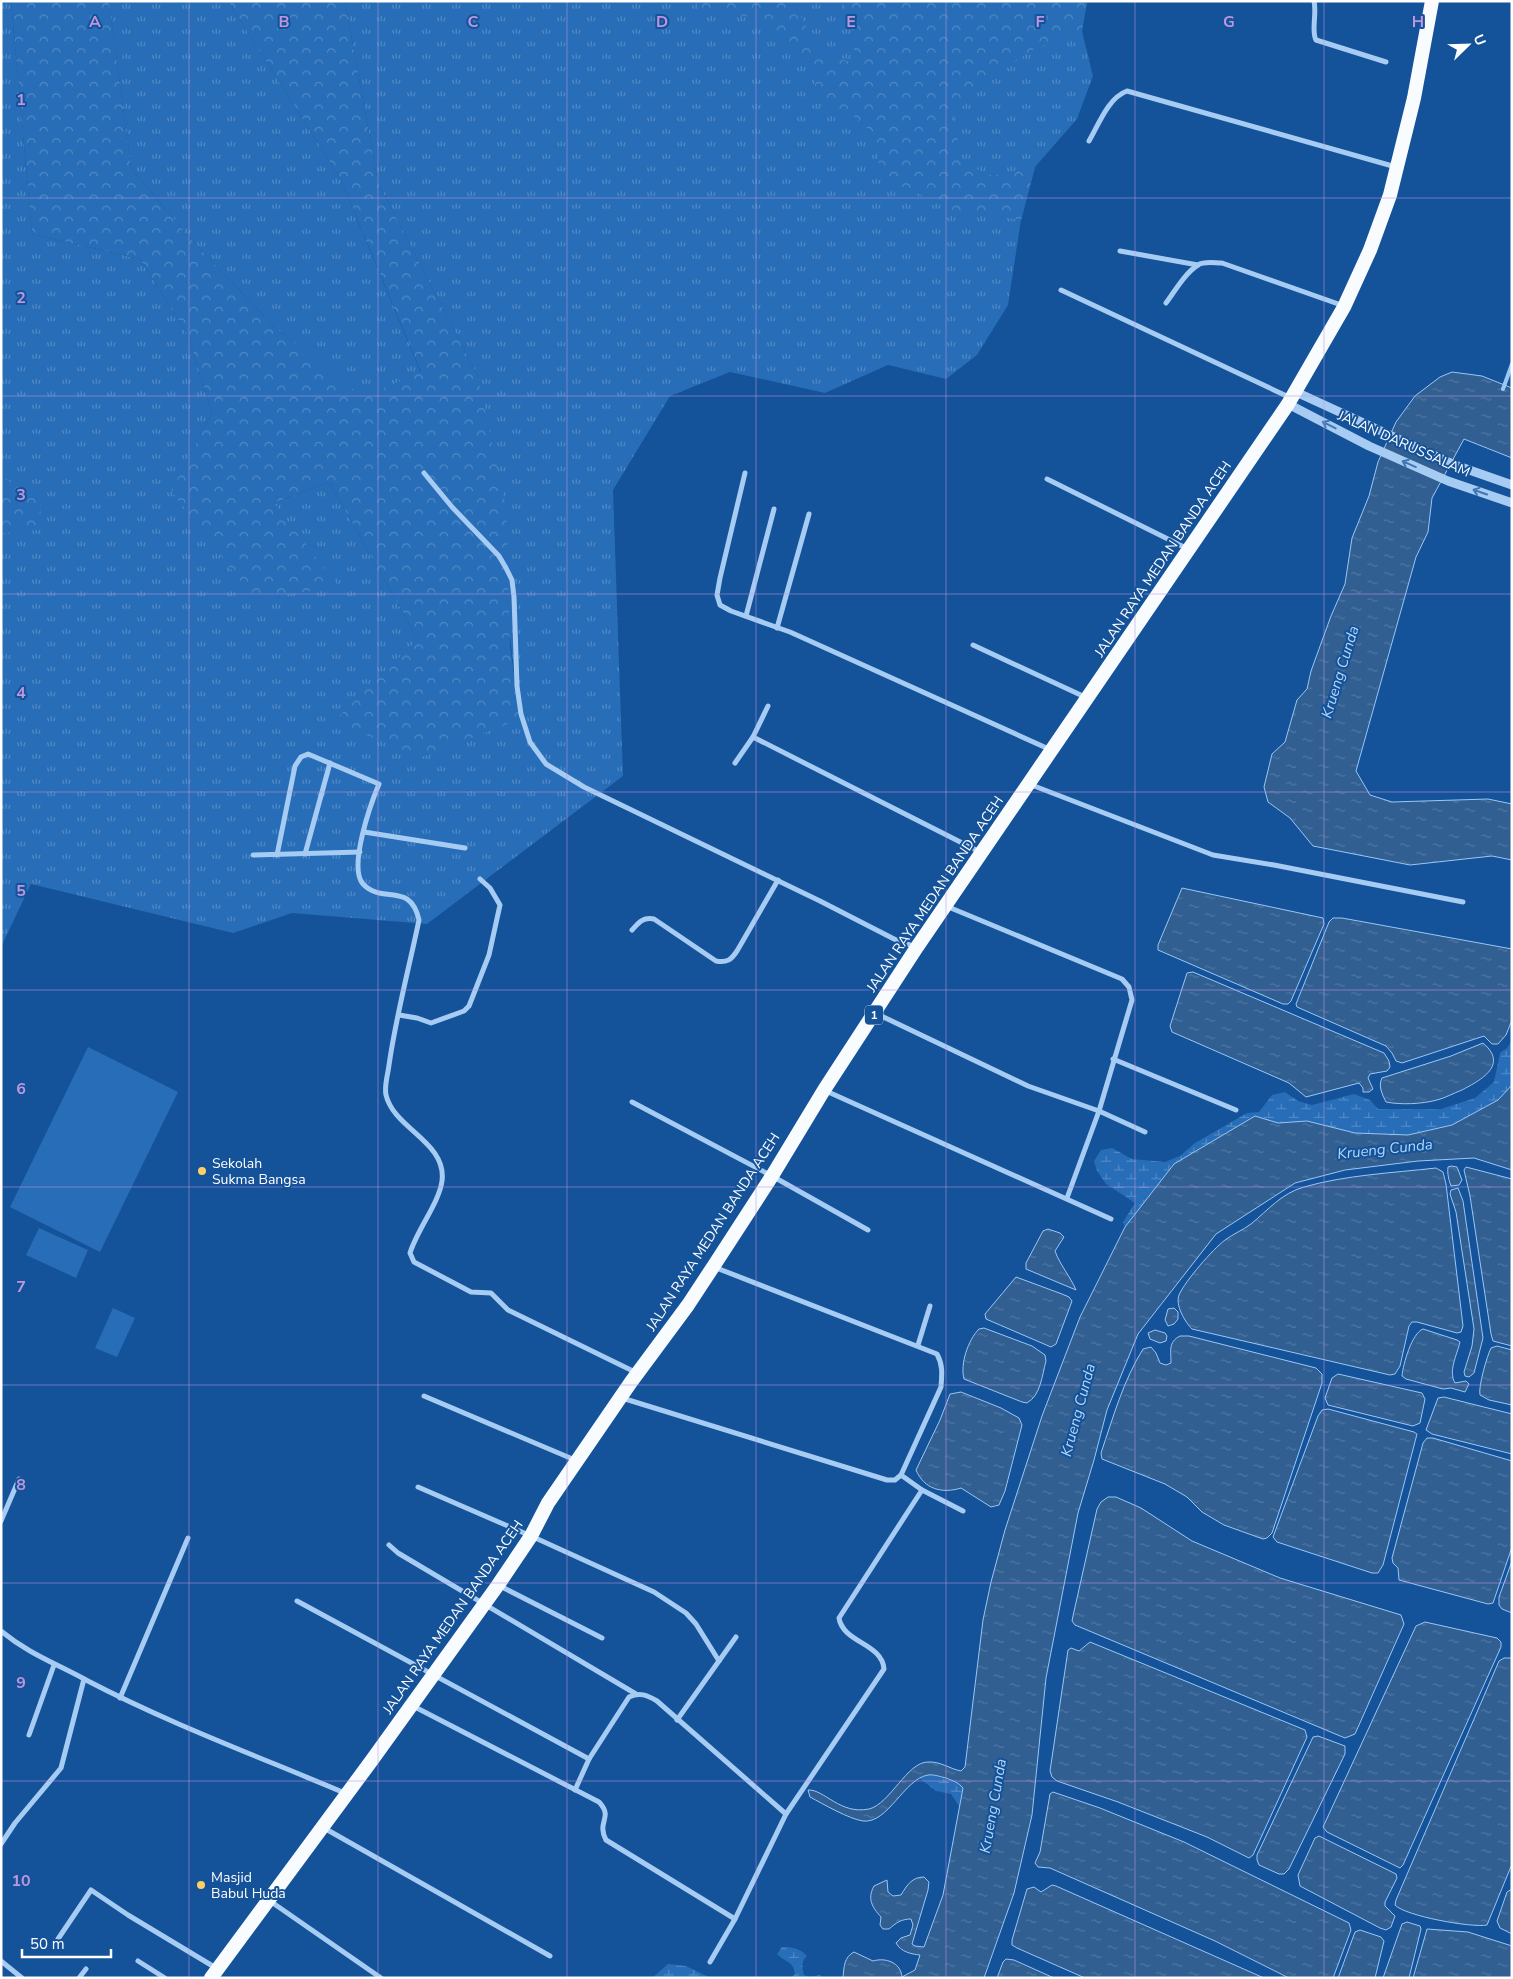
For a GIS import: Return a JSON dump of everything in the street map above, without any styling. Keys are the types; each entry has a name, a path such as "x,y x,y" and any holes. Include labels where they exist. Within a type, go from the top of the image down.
{"highway":[{"name":"JALAN RAYA MEDAN BANDA ACEH","path":"214,1973 485,1604 530,1536 548,1503 620,1398 688,1305 772,1176 824,1090 945,906 1292,398 1344,306 1370,250 1390,195 1414,98 1432,1"}],"street":[{"path":"1314,1 1316,20 1313,35 1316,40 1386,62"},
{"path":"1089,141 1111,104 1119,94 1127,91 1398,167"},
{"path":"1120,251 1198,265 1209,262 1222,263 1344,306"},
{"path":"1166,303 1186,276 1198,265"},
{"path":"1061,290 1292,398"},
{"name":"JALAN DARUSSALAM","path":"1292,398 1377,430 1455,465 1512,485"},
{"name":"JALAN DARUSSALAM","path":"1292,398 1369,446 1448,481 1512,503"},
{"path":"424,473 452,508 499,556 512,580 516,613 515,659 518,696 524,728 537,753 546,764 584,787 778,880 896,940 917,948"},
{"path":"745,473 717,595 720,605 730,611 777,628 850,659 1052,750"},
{"path":"1047,479 1189,550"},
{"path":"746,616 774,510"},
{"path":"777,628 809,514"},
{"path":"973,645 1088,698"},
{"path":"735,763 753,737 768,706"},
{"path":"753,737 982,853"},
{"path":"277,855 296,766 301,757 308,754 379,784 368,810 358,863 359,875 362,883 374,892 399,896 410,900 416,909 419,920 392,1047 386,1093 390,1105 397,1116 417,1134 440,1161 442,1172 442,1182 437,1196 414,1240 410,1253 414,1262 470,1292 491,1293 508,1310 638,1373"},
{"path":"305,854 330,763"},
{"path":"1029,784 1213,855 1463,902"},
{"path":"364,832 465,848"},
{"path":"253,855 360,852"},
{"path":"399,1015 431,1023 464,1011 469,1006 489,955 500,905 490,888 480,879"},
{"path":"632,930 640,921 647,918 654,919 716,961 724,962 732,959 737,952 778,880"},
{"path":"945,906 1122,979 1129,987 1132,1000 1099,1111 1067,1198"},
{"path":"875,1013 1028,1086 1099,1111 1145,1132"},
{"path":"1113,1060 1236,1110"},
{"path":"824,1090 1111,1219"},
{"path":"632,1102 772,1176 868,1230"},
{"path":"620,1398 886,1480 895,1480 901,1475 941,1387 941,1361 937,1354 918,1345 713,1267"},
{"path":"918,1345 930,1306"},
{"path":"424,1396 578,1461"},
{"path":"901,1475 922,1490 963,1511"},
{"path":"1,1521 19,1479"},
{"path":"418,1487 654,1592 686,1613 696,1624 720,1662"},
{"path":"710,1962 735,1919 786,1814 884,1669 883,1661 879,1654 846,1631 840,1625 839,1618 922,1490"},
{"path":"120,1698 188,1538"},
{"path":"388,1545 398,1553 636,1694 646,1695 657,1702 786,1814"},
{"path":"498,1585 602,1638"},
{"path":"297,1601 589,1759"},
{"path":"1,1631 17,1644 54,1665 120,1698 347,1794"},
{"path":"677,1720 720,1662 736,1636"},
{"path":"29,1735 54,1665"},
{"path":"1,1844 15,1824 62,1768 84,1679"},
{"path":"575,1790 589,1759 629,1697 636,1694"},
{"path":"411,1705 599,1802 606,1809 602,1833 606,1840 735,1919"},
{"path":"322,1827 550,1956"},
{"path":"58,1939 91,1890 214,1973"},
{"path":"269,1900 381,1978"},
{"path":"1,1961 22,1978"},
{"path":"138,1961 165,1978"},
{"path":"79,1978 86,1969"}],"green space":[{"path":"1,1 11,1 32,234 140,259 188,335 212,413 171,492 274,503 329,482 418,639 520,718 477,374 378,183 345,1 1087,1 1082,31 1093,76 1077,119 1035,167 1021,220 1008,305 977,355 946,379 888,365 825,393 730,372 670,396 613,490 623,776 427,924 292,913 233,933 31,884 1,947 1,533 41,529 6,480 1,481"},
{"path":"11,1 109,1 131,168 189,237 274,327 363,397 421,372 340,178 228,1 345,1 378,183 477,374 506,506 510,645 520,719 422,757 333,722 418,639 329,482 274,503 339,587 254,599 171,491 212,413 188,335 140,259 32,234"},
{"path":"109,1 228,1 340,178 421,373 363,398 274,327 189,237 131,168"},
{"path":"700,1 793,1 822,57 855,62 853,33 845,5 848,1 1087,1 1082,31 1032,50 977,88 953,118 963,163 993,176 1035,167 1021,220 955,211 881,177 873,133 846,110 818,105 813,71 777,31 746,16 697,13"},
{"path":"6,480 40,495 41,530 1,533 1,481"},
{"path":"1512,1040 1512,1085 1498,1100 1452,1125 1408,1135 1355,1133 1307,1121 1278,1123 1255,1116 1174,1164 1125,1227 1123,1222 1135,1203 1106,1184 1097,1171 1094,1161 1101,1150 1112,1148 1132,1159 1165,1162 1180,1156 1195,1143 1247,1113 1259,1112 1272,1095 1285,1092 1298,1101 1312,1105 1354,1094 1370,1100 1378,1109 1441,1109 1475,1098 1494,1082 1500,1053 1507,1048"},
{"path":"88,1047 178,1092 100,1252 10,1207"},
{"path":"39,1228 88,1250 76,1278 26,1255"},
{"path":"113,1308 135,1318 117,1357 95,1348"},
{"path":"929,1774 959,1783 963,1788 959,1806 951,1794 936,1791 919,1778"},
{"path":"782,1947 796,1948 807,1956 802,1965 804,1975 810,1977 820,1975 823,1978 791,1978 795,1974 793,1967 777,1954"},
{"path":"668,1964 686,1966 711,1978 652,1978"}],"water":[{"name":"Krueng Cunda","path":"1452,372 1482,376 1512,388 1512,458 1464,439 1432,498 1428,532 1416,557 1356,771 1370,795 1392,802 1488,799 1512,804 1512,860 1492,856 1410,865 1313,846 1290,818 1268,802 1264,787 1272,754 1285,742 1297,700 1307,689 1311,671 1345,584 1352,538 1369,496 1378,462 1396,422 1415,396 1440,377"},
{"path":"1182,888 1323,918 1324,924 1291,1001 1288,1004 1283,1004 1158,950 1158,945"},
{"path":"1333,918 1342,918 1512,949 1512,1020 1506,1035 1498,1044 1492,1044 1484,1036 1402,1063 1396,1061 1386,1046 1297,1007 1296,1004 1329,922"},
{"path":"1193,972 1384,1053 1390,1067 1387,1071 1370,1074 1368,1078 1373,1089 1369,1092 1363,1092 1363,1088 1359,1083 1306,1097 1289,1083 1172,1032 1170,1026 1187,973"},
{"path":"1483,1043 1490,1051 1493,1065 1484,1077 1477,1082 1443,1098 1431,1101 1405,1104 1386,1102 1380,1087 1382,1078 1451,1056"},
{"name":"Krueng Cunda","path":"1512,1085 1512,1170 1474,1158 1418,1161 1345,1170 1295,1183 1216,1234 1138,1334 1107,1410 1078,1513 1046,1678 1032,1815 1014,1893 984,1978 843,1978 846,1960 854,1952 873,1961 883,1960 892,1962 899,1968 902,1977 915,1970 920,1955 903,1950 896,1943 901,1938 910,1935 913,1925 911,1919 899,1922 889,1929 883,1929 880,1925 881,1917 872,1903 872,1891 874,1886 887,1880 888,1892 893,1896 901,1895 916,1878 924,1877 929,1882 912,1944 924,1947 943,1895 963,1788 946,1778 928,1775 919,1778 911,1784 880,1816 872,1820 863,1821 857,1820 810,1797 808,1790 820,1793 849,1808 869,1809 877,1806 884,1800 920,1764 928,1762 937,1763 961,1771 965,1767 983,1620 1005,1530 1042,1416 1080,1317 1125,1227 1174,1164 1255,1116 1278,1123 1307,1121 1355,1133 1408,1135 1452,1125 1498,1100"},
{"path":"1448,1167 1457,1167 1462,1180 1459,1185 1451,1186 1448,1177"},
{"path":"1466,1167 1512,1179 1512,1346 1493,1341 1491,1334 1470,1196 1464,1170"},
{"path":"1436,1168 1443,1172 1446,1184 1463,1326 1461,1332 1457,1333 1412,1322 1409,1326 1400,1366 1395,1374 1390,1375 1192,1329 1186,1322 1178,1304 1178,1299 1187,1282 1225,1240 1251,1224 1289,1193 1304,1187 1336,1180"},
{"path":"1458,1188 1463,1201 1483,1338 1474,1373 1469,1377 1465,1376 1464,1372 1472,1346 1474,1329 1456,1212 1450,1194 1451,1190"},
{"path":"1048,1229 1060,1233 1064,1237 1055,1251 1076,1290 1026,1269 1026,1263 1043,1231"},
{"path":"1016,1277 1069,1297 1072,1301 1056,1344 1051,1347 986,1319 985,1314"},
{"path":"1174,1308 1178,1312 1178,1319 1174,1324 1168,1326 1165,1320 1168,1309"},
{"path":"984,1328 1032,1346 1045,1355 1046,1361 1038,1390 1027,1403 964,1379 963,1366 968,1346 979,1329"},
{"path":"1423,1329 1460,1342 1452,1373 1455,1383 1466,1381 1469,1384 1465,1392 1451,1388 1443,1389 1406,1379 1402,1376 1406,1357 1412,1342 1415,1336"},
{"path":"1155,1330 1165,1333 1167,1336 1166,1341 1160,1343 1150,1339 1148,1333"},
{"path":"1180,1336 1189,1336 1316,1368 1322,1374 1322,1383 1272,1533 1267,1538 1263,1539 1224,1525 1202,1512 1187,1497 1165,1484 1102,1459 1101,1453 1119,1400 1143,1349 1151,1347 1160,1363 1166,1365 1171,1363 1172,1344"},
{"path":"1497,1346 1512,1350 1512,1405 1489,1400 1480,1395 1487,1358 1491,1348"},
{"path":"1338,1374 1422,1393 1425,1399 1420,1423 1413,1426 1328,1405 1325,1398 1332,1378"},
{"path":"961,1392 1001,1408 1019,1418 1022,1425 1005,1491 999,1505 991,1507 961,1488 941,1490 929,1486 916,1470 950,1394"},
{"path":"1444,1397 1512,1414 1512,1454 1432,1434 1426,1430 1438,1398"},
{"path":"1328,1409 1417,1434 1383,1565 1378,1573 1372,1573 1277,1542 1273,1537 1318,1416 1322,1410"},
{"path":"1427,1438 1433,1438 1512,1461 1512,1547 1493,1603 1488,1604 1399,1580 1398,1568 1393,1563 1392,1558 1423,1443"},
{"path":"1108,1497 1116,1497 1141,1508 1192,1541 1280,1578 1401,1615 1404,1624 1355,1734 1345,1738 1075,1625 1072,1621 1097,1509 1101,1502"},
{"path":"1512,1561 1512,1613 1502,1609 1499,1605 1499,1597"},
{"path":"1425,1622 1497,1638 1501,1642 1501,1647 1400,1868 1327,1832 1323,1827 1416,1626"},
{"path":"1090,1642 1305,1730 1307,1737 1253,1855 1249,1858 1207,1837 1118,1802 1057,1781 1052,1777 1050,1771 1068,1650 1071,1648 1079,1651"},
{"path":"1504,1658 1512,1658 1512,1864 1487,1925 1454,1923 1411,1913 1395,1905 1396,1900 1499,1661"},
{"path":"1318,1736 1345,1746 1345,1754 1289,1869 1284,1874 1279,1874 1259,1865 1257,1855 1313,1737"},
{"path":"1053,1792 1100,1808 1184,1842 1349,1923 1351,1930 1333,1978 1289,1978 1215,1941 1050,1868 1038,1867 1035,1863 1040,1852 1050,1794"},
{"path":"1319,1836 1396,1874 1397,1878 1385,1902 1385,1906 1395,1916 1391,1927 1386,1930 1380,1928 1300,1886 1298,1875 1315,1838"},
{"path":"1052,1885 1264,1978 1085,1978 1012,1945 1027,1889 1034,1887 1041,1892"},
{"path":"1512,1889 1512,1934 1500,1928 1497,1921 1507,1892"},
{"path":"1407,1922 1420,1926 1421,1929 1409,1978 1383,1978 1402,1924"},
{"path":"1427,1929 1468,1932 1512,1946 1512,1978 1413,1978"},
{"path":"1360,1930 1381,1937 1384,1941 1375,1978 1338,1978 1355,1932"},
{"path":"1006,1959 1014,1960 1054,1978 997,1978"}],"waterway":[{"path":"1503,389 1512,364"}],"place":[{"name":"Sekolah Sukma Bangsa","path":"202,1171"},
{"name":"Masjid Babul Huda","path":"201,1885"}]}
